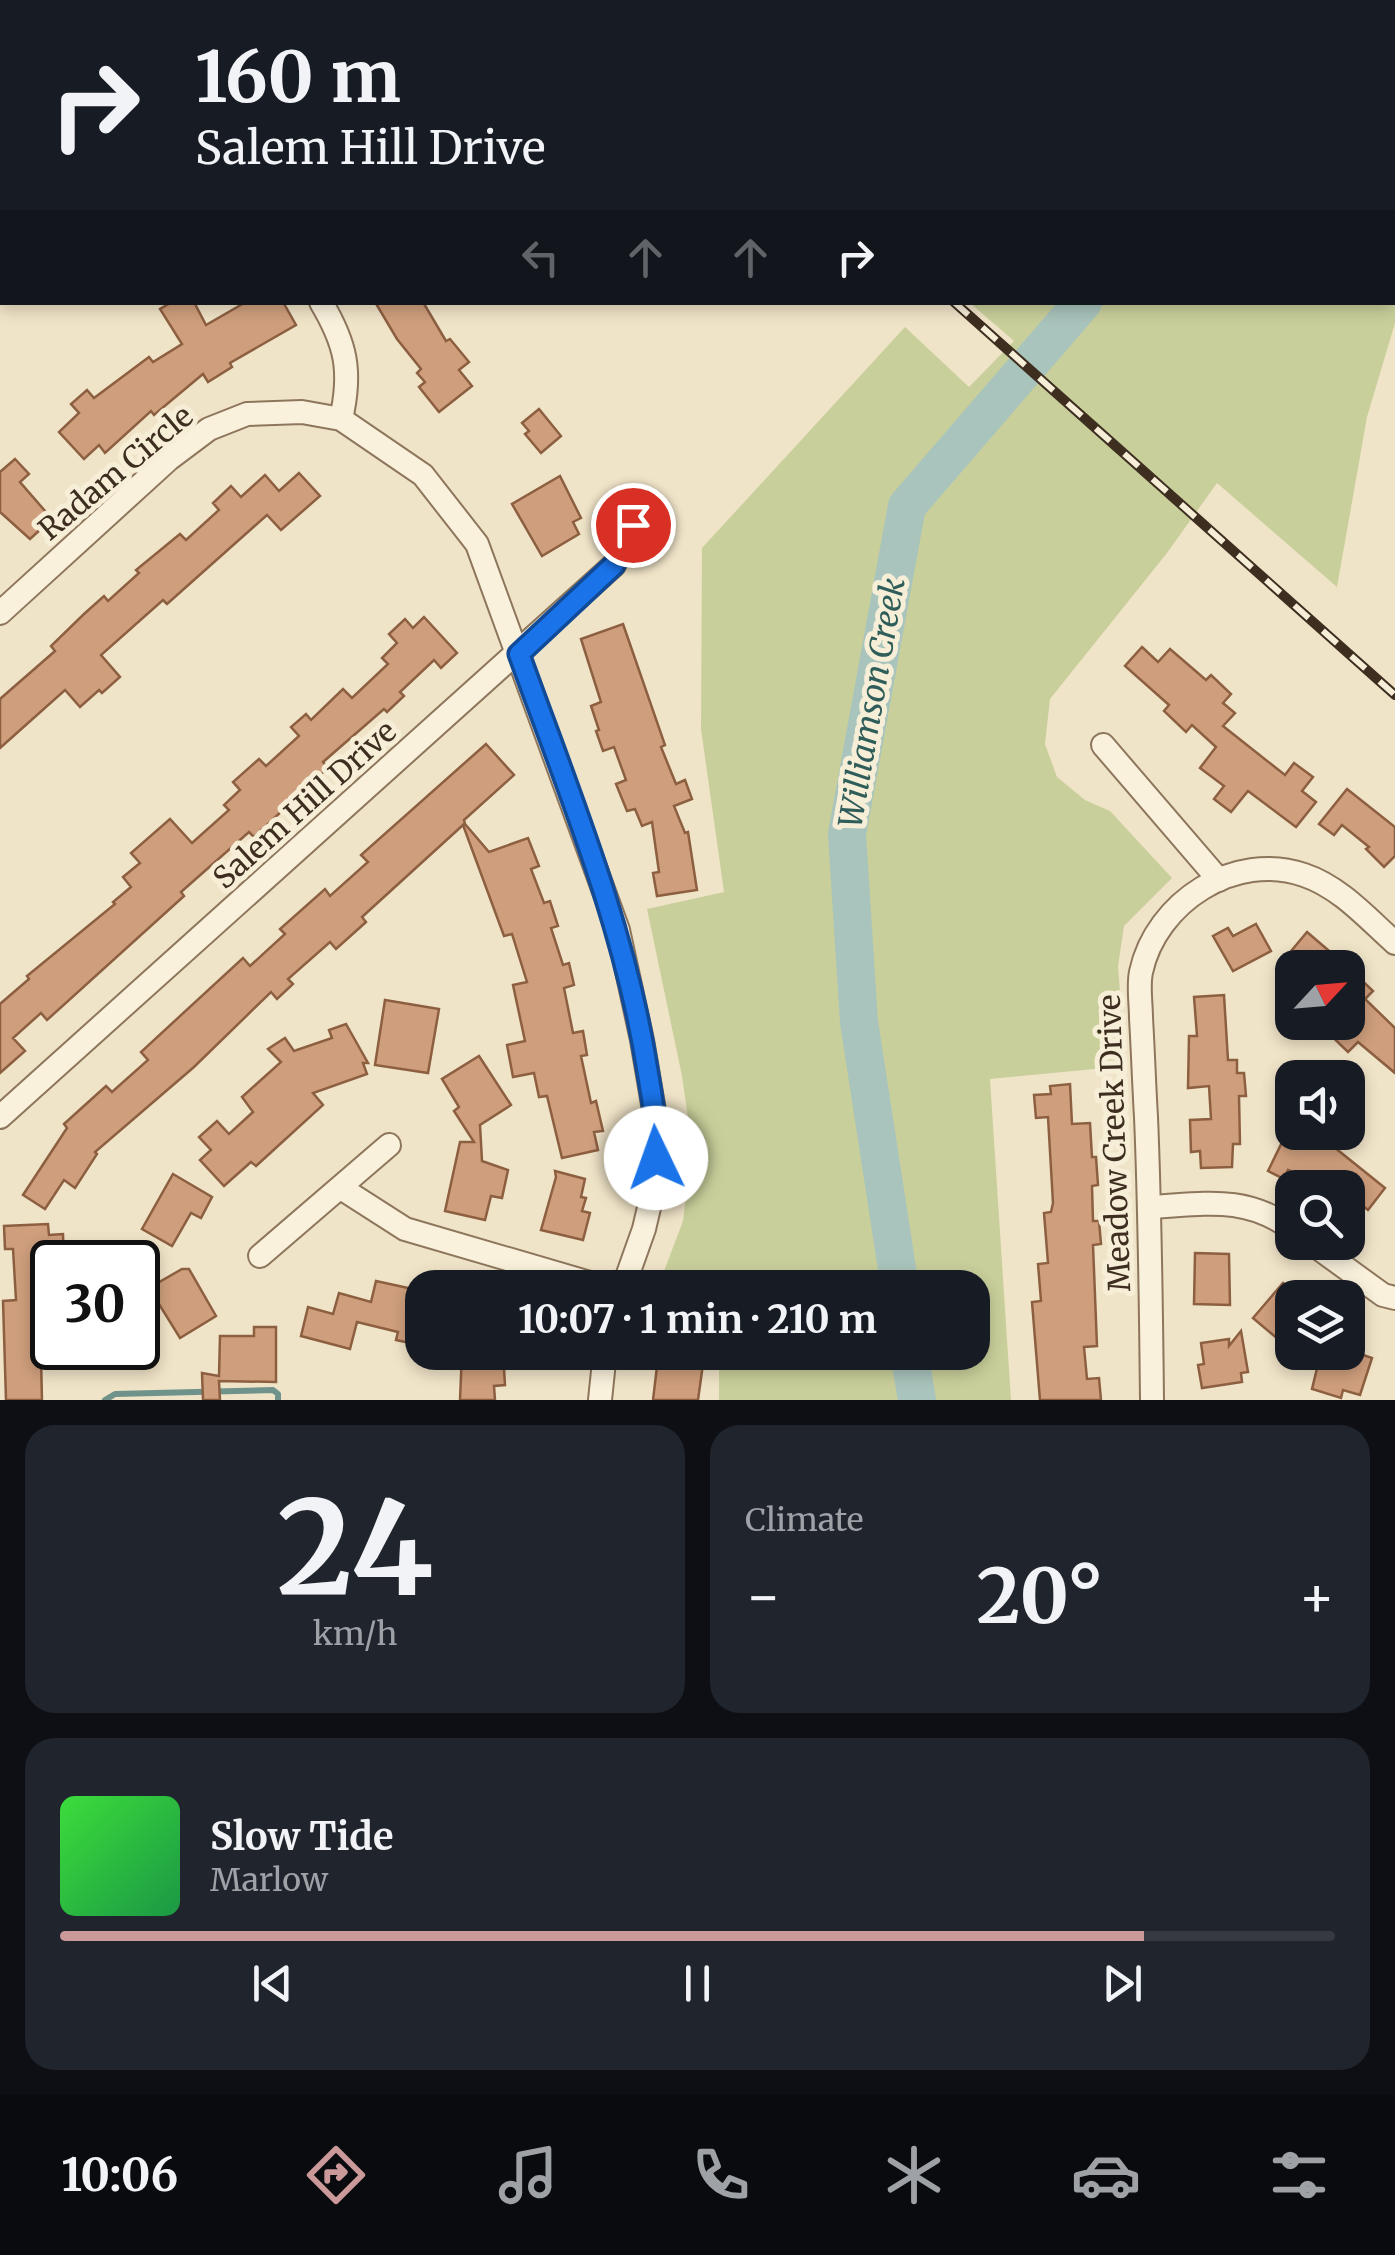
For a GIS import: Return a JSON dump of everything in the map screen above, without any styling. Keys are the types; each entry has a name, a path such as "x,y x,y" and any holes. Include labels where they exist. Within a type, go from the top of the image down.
{"street":[{"path":"323,305 346,354 347,393 341,418"},
{"name":"Radam Circle","path":"4,602 209,429 246,414 302,412 341,418 423,474 477,544 618,930 658,1134 655,1182 629,1270"},
{"name":"Salem Hill Drive","path":"0,1117 519,654 614,565 633,525"},
{"path":"1103,744 1218,880"},
{"name":"Meadow Creek Drive","path":"1152,1400 1150,1207 1140,977 1154,935 1169,915 1202,888 1264,867 1303,874 1334,889 1395,943"},
{"path":"260,1256 389,1145"},
{"path":"340,1188 405,1229 546,1270"},
{"path":"1150,1207 1232,1202 1275,1217"},
{"path":"1335,1260 1383,1295 1395,1298"},
{"path":"600,1400 603,1370"}],"green space":[{"path":"972,305 1395,305 1395,323 1367,417 1337,587 1217,483 1167,553 1050,699 1045,744 1057,777 1085,800 1110,811 1172,878 1124,926 1118,966 1126,1066 990,1079 1011,1400 719,1400 719,1370 990,1370 990,1270 664,1270 683,1221 692,1145 682,1076 647,909 724,892 701,729 702,548 905,327 969,387 1014,341"}],"building":[{"path":"167,305 196,305 206,325 241,305 285,305 296,325 230,363 232,367 208,382 203,374 154,415 151,411 105,453 99,445 84,459 59,432 79,413 71,404 87,390 94,398 149,357 153,362 182,344 160,309"},
{"path":"377,305 425,305 446,341 450,339 469,362 459,370 472,386 439,412 419,387 425,382 417,373 421,369"},
{"path":"539,409 561,436 541,453 525,434 529,431 522,423"},
{"path":"15,459 29,474 20,482 52,519 30,539 0,512 0,472"},
{"path":"299,473 320,496 281,530 267,515 167,604 163,600 101,655 120,677 102,693 99,690 80,707 65,690 0,748 0,699 55,651 51,646 84,614 104,596 108,601 139,573 136,570 180,534 186,540 219,510 213,503 231,486 241,497 265,475 279,491"},
{"path":"560,476 581,518 573,522 579,534 542,556 512,504"},
{"path":"424,617 457,653 441,668 434,660 400,692 404,696 387,712 384,709 323,762 328,768 254,837 249,832 181,892 184,896 47,1020 41,1013 13,1038 25,1051 0,1073 0,1004 131,887 123,877 140,863 131,853 170,819 192,843 229,810 224,805 240,790 233,782 259,759 266,766 299,736 291,727 306,714 311,720 343,689 352,698 388,664 382,658 397,643 389,634 405,619 413,628"},
{"path":"623,624 665,745 661,747 676,784 685,780 692,799 674,806 685,833 688,832 697,890 657,896 653,873 659,872 652,822 642,826 635,809 627,811 616,784 626,780 614,747 603,751 596,731 599,730 591,706 601,702 581,639"},
{"path":"1142,647 1158,662 1170,649 1206,680 1211,675 1231,694 1223,703 1235,713 1223,726 1285,775 1294,763 1313,777 1302,791 1316,802 1296,827 1248,791 1231,812 1214,799 1224,786 1200,768 1216,747 1192,725 1186,732 1164,711 1169,705 1125,666"},
{"path":"486,744 514,775 464,820 465,824 489,852 528,838 539,866 531,869 544,903 550,901 558,926 551,928 563,965 569,963 574,985 564,988 573,1033 583,1031 587,1055 581,1056 591,1103 596,1101 603,1131 594,1132 598,1150 562,1158 547,1096 539,1097 534,1073 513,1077 507,1045 525,1041 513,985 527,982 512,934 504,936 463,825 362,917 366,922 336,949 330,942 288,979 293,984 277,999 271,992 194,1067 95,1152 75,1188 64,1180 45,1209 23,1195 67,1128 64,1124 106,1086 112,1092 148,1060 141,1052 243,958 250,966 285,934 280,929 325,889 330,896 368,862 361,855"},
{"path":"1347,789 1395,827 1395,856 1384,867 1366,849 1369,847 1342,825 1334,835 1319,824"},
{"path":"1256,924 1271,951 1233,971 1213,936 1228,928 1233,936"},
{"path":"1307,932 1328,950 1292,950"},
{"path":"1365,983 1373,991 1365,999"},
{"path":"1224,995 1228,1060 1237,1060 1237,1073 1244,1073 1246,1096 1239,1096 1240,1144 1233,1144 1232,1167 1201,1168 1200,1151 1191,1152 1190,1120 1211,1119 1209,1086 1188,1088 1189,1036 1197,1036 1194,997"},
{"path":"1365,999 1395,1028 1395,1073 1358,1042 1348,1052 1336,1040 1365,1040"},
{"path":"385,1000 439,1009 428,1073 375,1065"},
{"path":"346,1024 368,1063 363,1063 367,1074 313,1093 323,1105 256,1166 251,1162 224,1186 200,1160 211,1150 199,1137 217,1121 229,1134 253,1112 242,1097 281,1062 268,1049 285,1038 294,1051 332,1038 329,1030"},
{"path":"479,1056 511,1105 480,1125 482,1161 508,1170 502,1198 491,1196 485,1220 445,1211 460,1142 474,1142 454,1111 459,1107 442,1079"},
{"path":"1070,1084 1072,1124 1090,1123 1092,1157 1096,1157 1098,1185 1092,1186 1093,1221 1099,1221 1101,1244 1093,1245 1097,1346 1084,1347 1087,1379 1099,1378 1101,1400 1040,1400 1032,1302 1041,1301 1038,1264 1048,1263 1044,1213 1051,1212 1053,1203 1048,1117 1036,1118 1034,1095 1051,1094 1050,1086"},
{"path":"1278,1150 1338,1150 1363,1170 1275,1170 1275,1174 1268,1171"},
{"path":"555,1171 585,1179 582,1211 590,1213 583,1240 541,1230"},
{"path":"1365,1172 1385,1188 1368,1210 1365,1208"},
{"path":"173,1174 212,1197 201,1218 191,1213 172,1246 142,1229"},
{"path":"48,1224 49,1235 63,1234 63,1240 30,1240 30,1370 41,1370 42,1400 6,1400 3,1301 16,1300 13,1249 5,1249 4,1226"},
{"path":"1195,1253 1229,1254 1230,1305 1194,1304"},
{"path":"189,1269 216,1316 180,1338 160,1306 160,1282"},
{"path":"376,1281 405,1287 405,1342 396,1340 398,1332 357,1322 350,1349 301,1336 308,1307 333,1314 339,1293 371,1302"},
{"path":"1275,1292 1275,1337 1253,1318"},
{"path":"254,1327 276,1327 276,1382 219,1381 220,1400 203,1400 202,1373 219,1376 220,1336 254,1336"},
{"path":"1241,1331 1248,1372 1241,1373 1242,1382 1202,1388 1198,1365 1204,1364 1201,1343 1229,1339 1229,1346"},
{"path":"1365,1356 1372,1358 1360,1395 1343,1390 1341,1398 1312,1389 1317,1370 1365,1370"},
{"path":"461,1370 504,1370 505,1385 494,1386 495,1400 460,1400"},
{"path":"657,1370 702,1370 698,1400 653,1400"}],"waterway":[{"name":"Williamson Creek","path":"897,1270 859,1022 847,834 907,506 1080,305"},
{"name":"Williamson Creek","path":"912,1370 917,1400"},
{"path":"105,1400 115,1394 273,1390 278,1400"}],"railway":[{"path":"957,305 1395,695"}],"route":[{"path":"633,525 614,565 519,654 618,930 658,1134 656,1158"}]}
